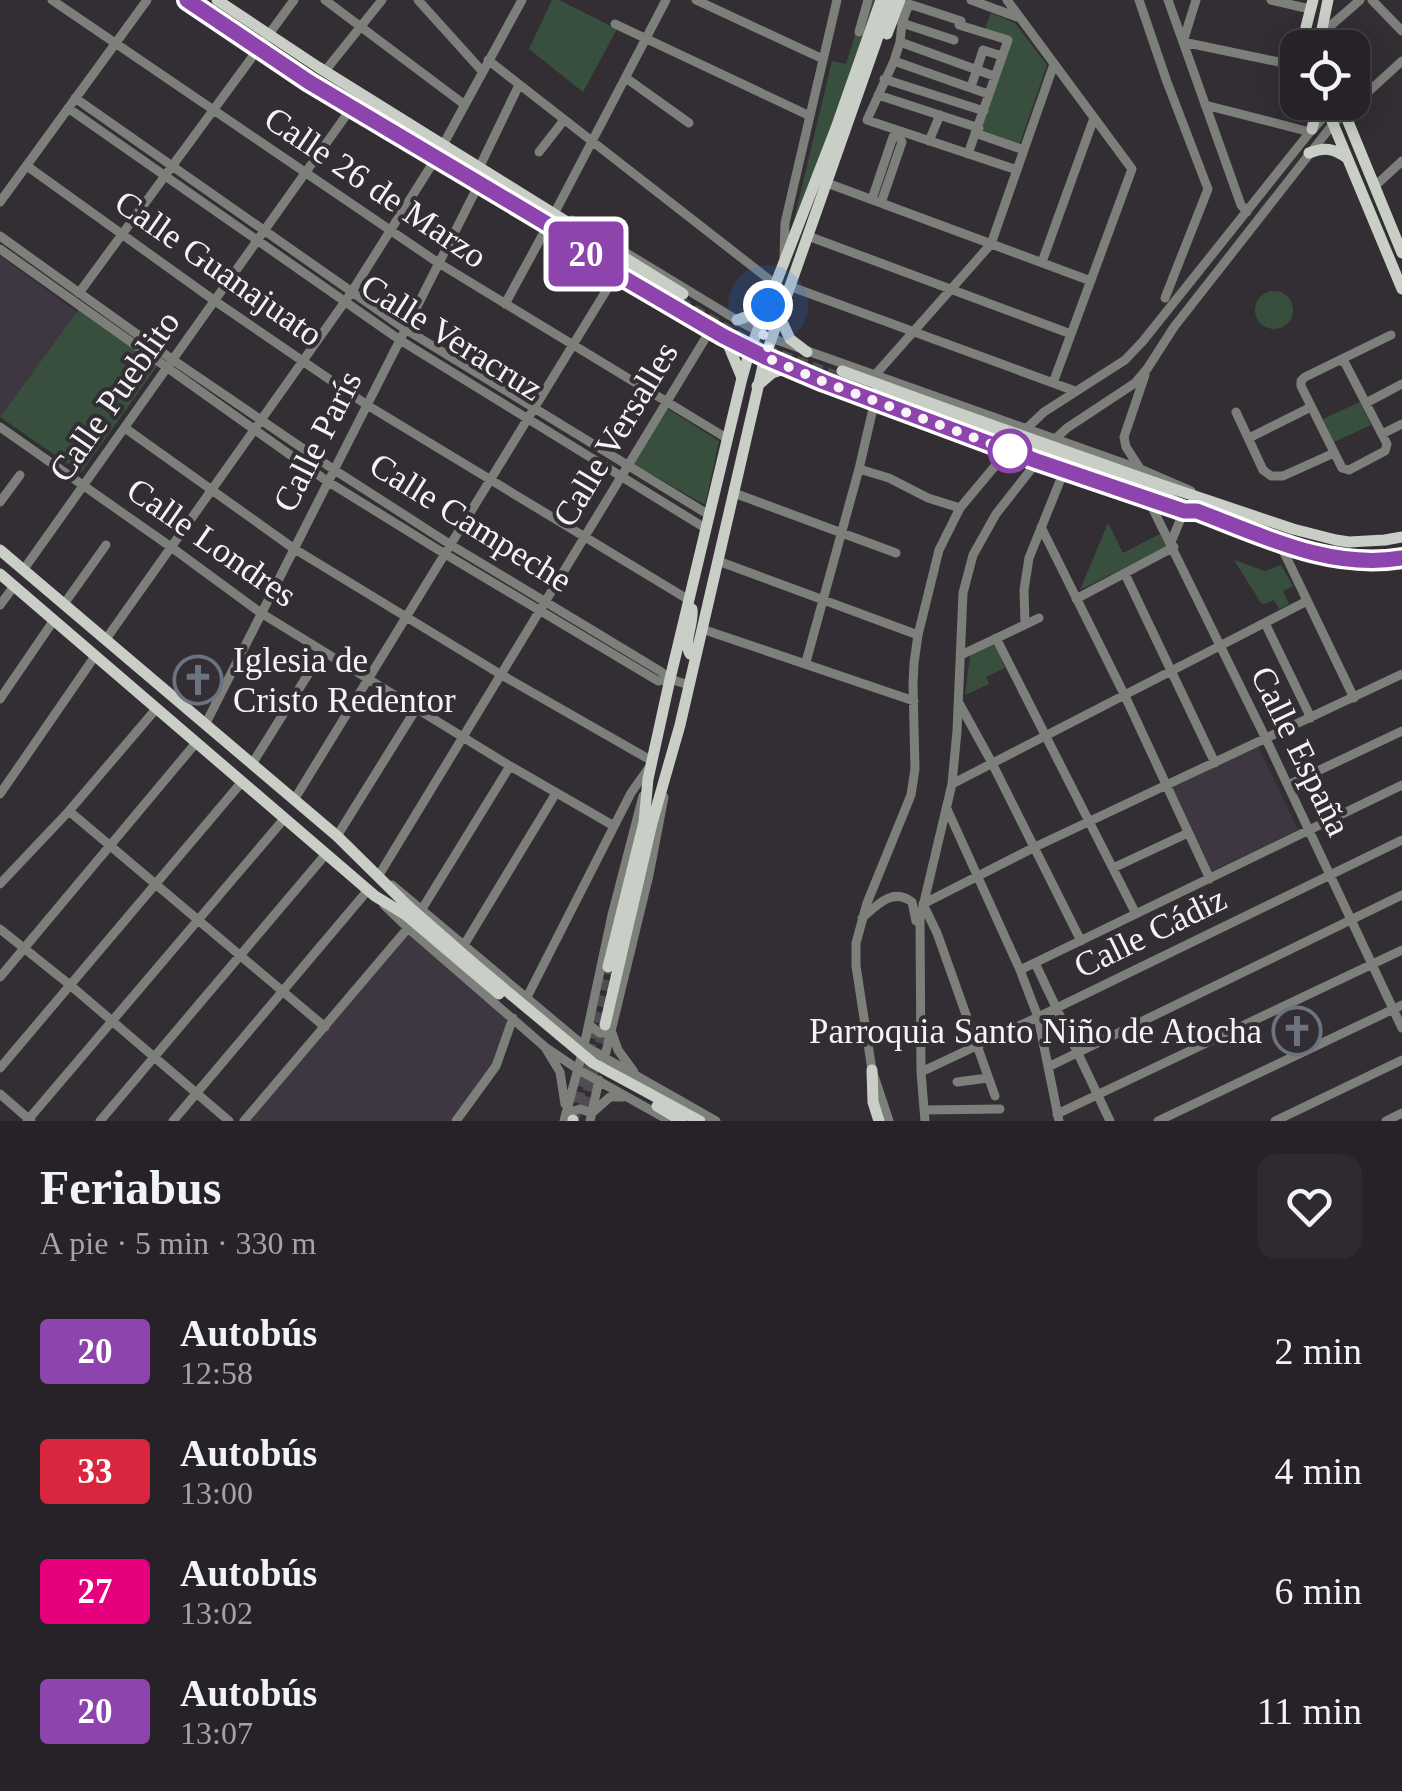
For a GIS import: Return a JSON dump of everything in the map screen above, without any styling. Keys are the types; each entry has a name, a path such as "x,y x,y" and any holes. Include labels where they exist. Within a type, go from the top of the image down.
{"main road":[{"path":"187,0 257,48 478,184 553,220"},
{"path":"217,0 444,145 553,220 681,298"},
{"path":"608,967 644,822 648,780 670,679 742,378 881,0"},
{"path":"608,1029 652,823 670,766 765,357 891,0"},
{"path":"1323,30 1328,0"},
{"path":"843,139 905,2"},
{"path":"1308,30 1311,5"},
{"path":"1308,130 1317,120"},
{"path":"1331,120 1402,289"},
{"path":"1347,120 1398,233 1402,253"},
{"path":"1310,154 1324,148 1349,159"},
{"path":"737,320 768,305"},
{"path":"778,315 790,339 807,352"},
{"path":"725,336 742,378"},
{"path":"758,386 772,373 790,368"},
{"path":"841,375 1152,491 1190,511 1314,554 1374,562 1402,558"},
{"path":"1152,491 1198,496 1336,540 1402,537"},
{"path":"0,550 337,836 408,906 593,1063 700,1121"},
{"path":"0,574 241,783 372,893 406,915 574,1059 682,1121"},
{"path":"690,600 693,615 686,648 696,655"},
{"path":"872,1070 873,1102 879,1121"}],"street":[{"name":"Calle 26 de Marzo","path":"52,0 437,262 728,440"},
{"path":"0,202 147,0"},
{"path":"79,292 174,175 212,111 294,0"},
{"path":"325,0 464,105"},
{"path":"325,71 382,0"},
{"path":"418,0 482,71"},
{"path":"505,304 553,220 666,0"},
{"path":"696,0 823,59"},
{"path":"784,262 785,223 836,3 824,0"},
{"path":"859,32 868,0"},
{"path":"971,0 1020,18"},
{"path":"1007,0 1132,170 1053,383"},
{"path":"1139,0 1208,189 1164,298"},
{"path":"1168,0 1241,205 1257,220"},
{"path":"1183,42 1196,0"},
{"path":"1271,0 1311,5"},
{"path":"1331,30 1360,0"},
{"path":"1372,0 1402,31"},
{"path":"444,145 518,2"},
{"path":"968,154 1008,40 905,2 894,61 867,120 968,154 1017,170"},
{"path":"902,22 954,40"},
{"path":"616,24 810,116"},
{"path":"900,42 994,76"},
{"path":"1183,42 1280,62"},
{"path":"971,87 983,50 1002,56"},
{"path":"488,60 775,284"},
{"path":"894,61 988,94"},
{"path":"1370,86 1402,61"},
{"path":"875,375 991,244 1054,64"},
{"path":"626,78 689,123"},
{"path":"884,80 984,111"},
{"path":"479,168 519,85"},
{"path":"878,95 940,115 1024,150"},
{"name":"Calle Veracruz","path":"75,98 174,175"},
{"path":"889,1121 872,1070 856,943 911,795 916,768 913,684 918,635 933,567 960,508 1026,429 1044,412 1125,360 1143,342 1308,130 1206,105"},
{"name":"Calle Veracruz","path":"68,108 622,476 707,522"},
{"name":"Calle Pueblito","path":"24,569 352,108"},
{"path":"930,141 940,115"},
{"path":"1042,262 1094,118"},
{"path":"540,152 564,120"},
{"path":"919,943 923,904 952,784 963,593 972,555 996,514 1055,439 1135,383 1147,369 1174,327 1310,154 1322,120"},
{"path":"898,136 902,142 876,201 893,137 898,136"},
{"path":"106,639 351,293 436,158"},
{"path":"1375,186 1402,160"},
{"name":"Calle Guanajuato","path":"27,166 366,404 690,600"},
{"path":"828,183 1091,281"},
{"name":"Calle París","path":"205,725 478,184"},
{"path":"553,220 568,242 617,274 765,357 1037,461 1082,476 1152,491"},
{"path":"553,220 582,225 771,338 1140,469 1198,496"},
{"path":"1384,245 1398,233"},
{"name":"Calle Campeche","path":"0,236 79,292 253,430 327,481 448,549 658,681 670,679 689,685"},
{"name":"Calle Veracruz","path":"261,236 344,302 400,340 628,466 707,522"},
{"path":"808,236 1072,334"},
{"name":"Calle Campeche","path":"0,250 448,549"},
{"path":"294,800 617,274"},
{"path":"789,286 1075,391"},
{"name":"Calle Versalles","path":"382,878 462,737 711,328"},
{"path":"1341,360 1386,444 1385,451 1349,470 1342,468 1301,381 1305,377 1391,336"},
{"path":"1140,469 1124,438 1147,369"},
{"path":"1366,403 1402,384"},
{"path":"806,662 875,400"},
{"path":"1249,438 1311,407"},
{"path":"1236,412 1263,470 1271,476 1283,476 1334,453"},
{"path":"992,444 1004,434 1002,420"},
{"path":"1382,434 1402,424"},
{"name":"Calle Londres","path":"0,427 261,613 614,826"},
{"path":"125,428 293,548 652,762 631,793 526,998"},
{"path":"1082,476 1080,463 1090,452"},
{"path":"859,469 960,508"},
{"path":"1025,624 1024,590 1029,558 1064,470"},
{"path":"0,502 20,475"},
{"name":"Calle España","path":"1152,491 1172,545 1220,646 1372,964 1398,1007 1402,1028"},
{"path":"734,493 896,554"},
{"path":"1076,599 1172,545 1190,511"},
{"path":"1041,527 1210,879"},
{"path":"1279,542 1354,698"},
{"path":"64,604 106,545"},
{"path":"718,561 918,635"},
{"path":"1126,574 1215,763"},
{"path":"0,606 14,586"},
{"path":"952,784 1306,602"},
{"path":"962,655 1039,618"},
{"path":"0,699 54,620"},
{"path":"1265,623 1311,718"},
{"path":"702,628 914,701"},
{"path":"996,638 1136,914"},
{"path":"252,764 322,652"},
{"path":"0,794 95,656"},
{"path":"923,904 1402,674"},
{"path":"959,703 1081,941"},
{"path":"337,836 416,708"},
{"path":"0,884 156,709"},
{"path":"1288,785 1402,731"},
{"path":"0,977 195,744"},
{"path":"422,908 510,766"},
{"path":"569,1119 612,915 648,780"},
{"path":"0,1068 241,783"},
{"path":"1020,970 1402,786"},
{"path":"464,945 556,792"},
{"path":"948,809 1038,1017 1058,1117 1402,950"},
{"path":"69,810 325,1026"},
{"path":"0,1094 29,1120 284,819"},
{"path":"1114,868 1188,832"},
{"name":"Calle Cádiz","path":"921,1072 1402,840"},
{"path":"100,1121 326,854"},
{"path":"382,878 584,1046 716,1121"},
{"path":"173,1121 282,990 372,893 545,1047 670,1121"},
{"path":"862,919 889,898 903,895 915,908 925,1116 1000,1109"},
{"path":"1048,1067 1402,895"},
{"path":"923,904 995,1096"},
{"path":"244,1121 408,928"},
{"path":"0,929 228,1121"},
{"path":"1035,963 1110,1121"},
{"path":"1158,1121 1398,1007"},
{"path":"528,1032 540,1024 544,1014"},
{"path":"456,1121 496,1066 513,1018"},
{"path":"589,1024 600,1034 608,1029"},
{"path":"591,1117 608,1029"},
{"path":"608,1029 638,1078"},
{"path":"545,1047 560,1072 569,1119"},
{"path":"1275,1121 1402,1060"},
{"path":"634,1099 625,1086 628,1079 638,1078"},
{"path":"957,1082 988,1078"},
{"path":"591,1117 610,1097 634,1099"},
{"path":"569,1119 580,1109 591,1117"},
{"path":"1386,1121 1402,1113"}],"shaded area":[{"path":"0,256 77,312 0,417"},
{"path":"1258,746 1298,830 1212,871 1172,788"},
{"path":"408,928 513,1018 502,1053 457,1121 244,1121"}],"green space":[{"path":"552,0 617,29 583,92 529,49"},
{"path":"866,0 879,0 792,228 832,61 846,64"},
{"path":"991,13 1015,23 1047,65 1019,146 976,130 1008,40 984,32"},
{"path":"1274,291 1288,296 1293,310 1288,324 1274,329 1260,324 1255,310 1260,296"},
{"path":"79,309 157,366 81,473 0,417"},
{"path":"1360,402 1371,425 1334,442 1323,419"},
{"path":"668,409 719,441 705,505 634,464"},
{"path":"1108,523 1123,553 1160,534 1166,547 1080,590"},
{"path":"1234,560 1265,571 1281,565 1293,586 1283,591 1289,604 1279,609 1274,600 1261,603"},
{"path":"995,643 1005,668 986,677 989,684 965,695 970,656"}],"tunnel":[{"path":"679,301 752,344 840,378"},
{"path":"574,1119 608,967"},
{"path":"584,1107 605,1025"}],"bus line":[{"name":"20","path":"187,0 309,82 554,228 561,237 617,274 765,357 1037,461 1184,511 1197,511 1314,554 1374,562 1402,558"}],"place":[{"name":"Iglesia de Cristo Redentor","path":"198,680"},
{"name":"Parroquia Santo Niño de Atocha","path":"1297,1031"}],"route":[{"path":"768,305 757,332 771,338 765,357 1010,451"}]}
